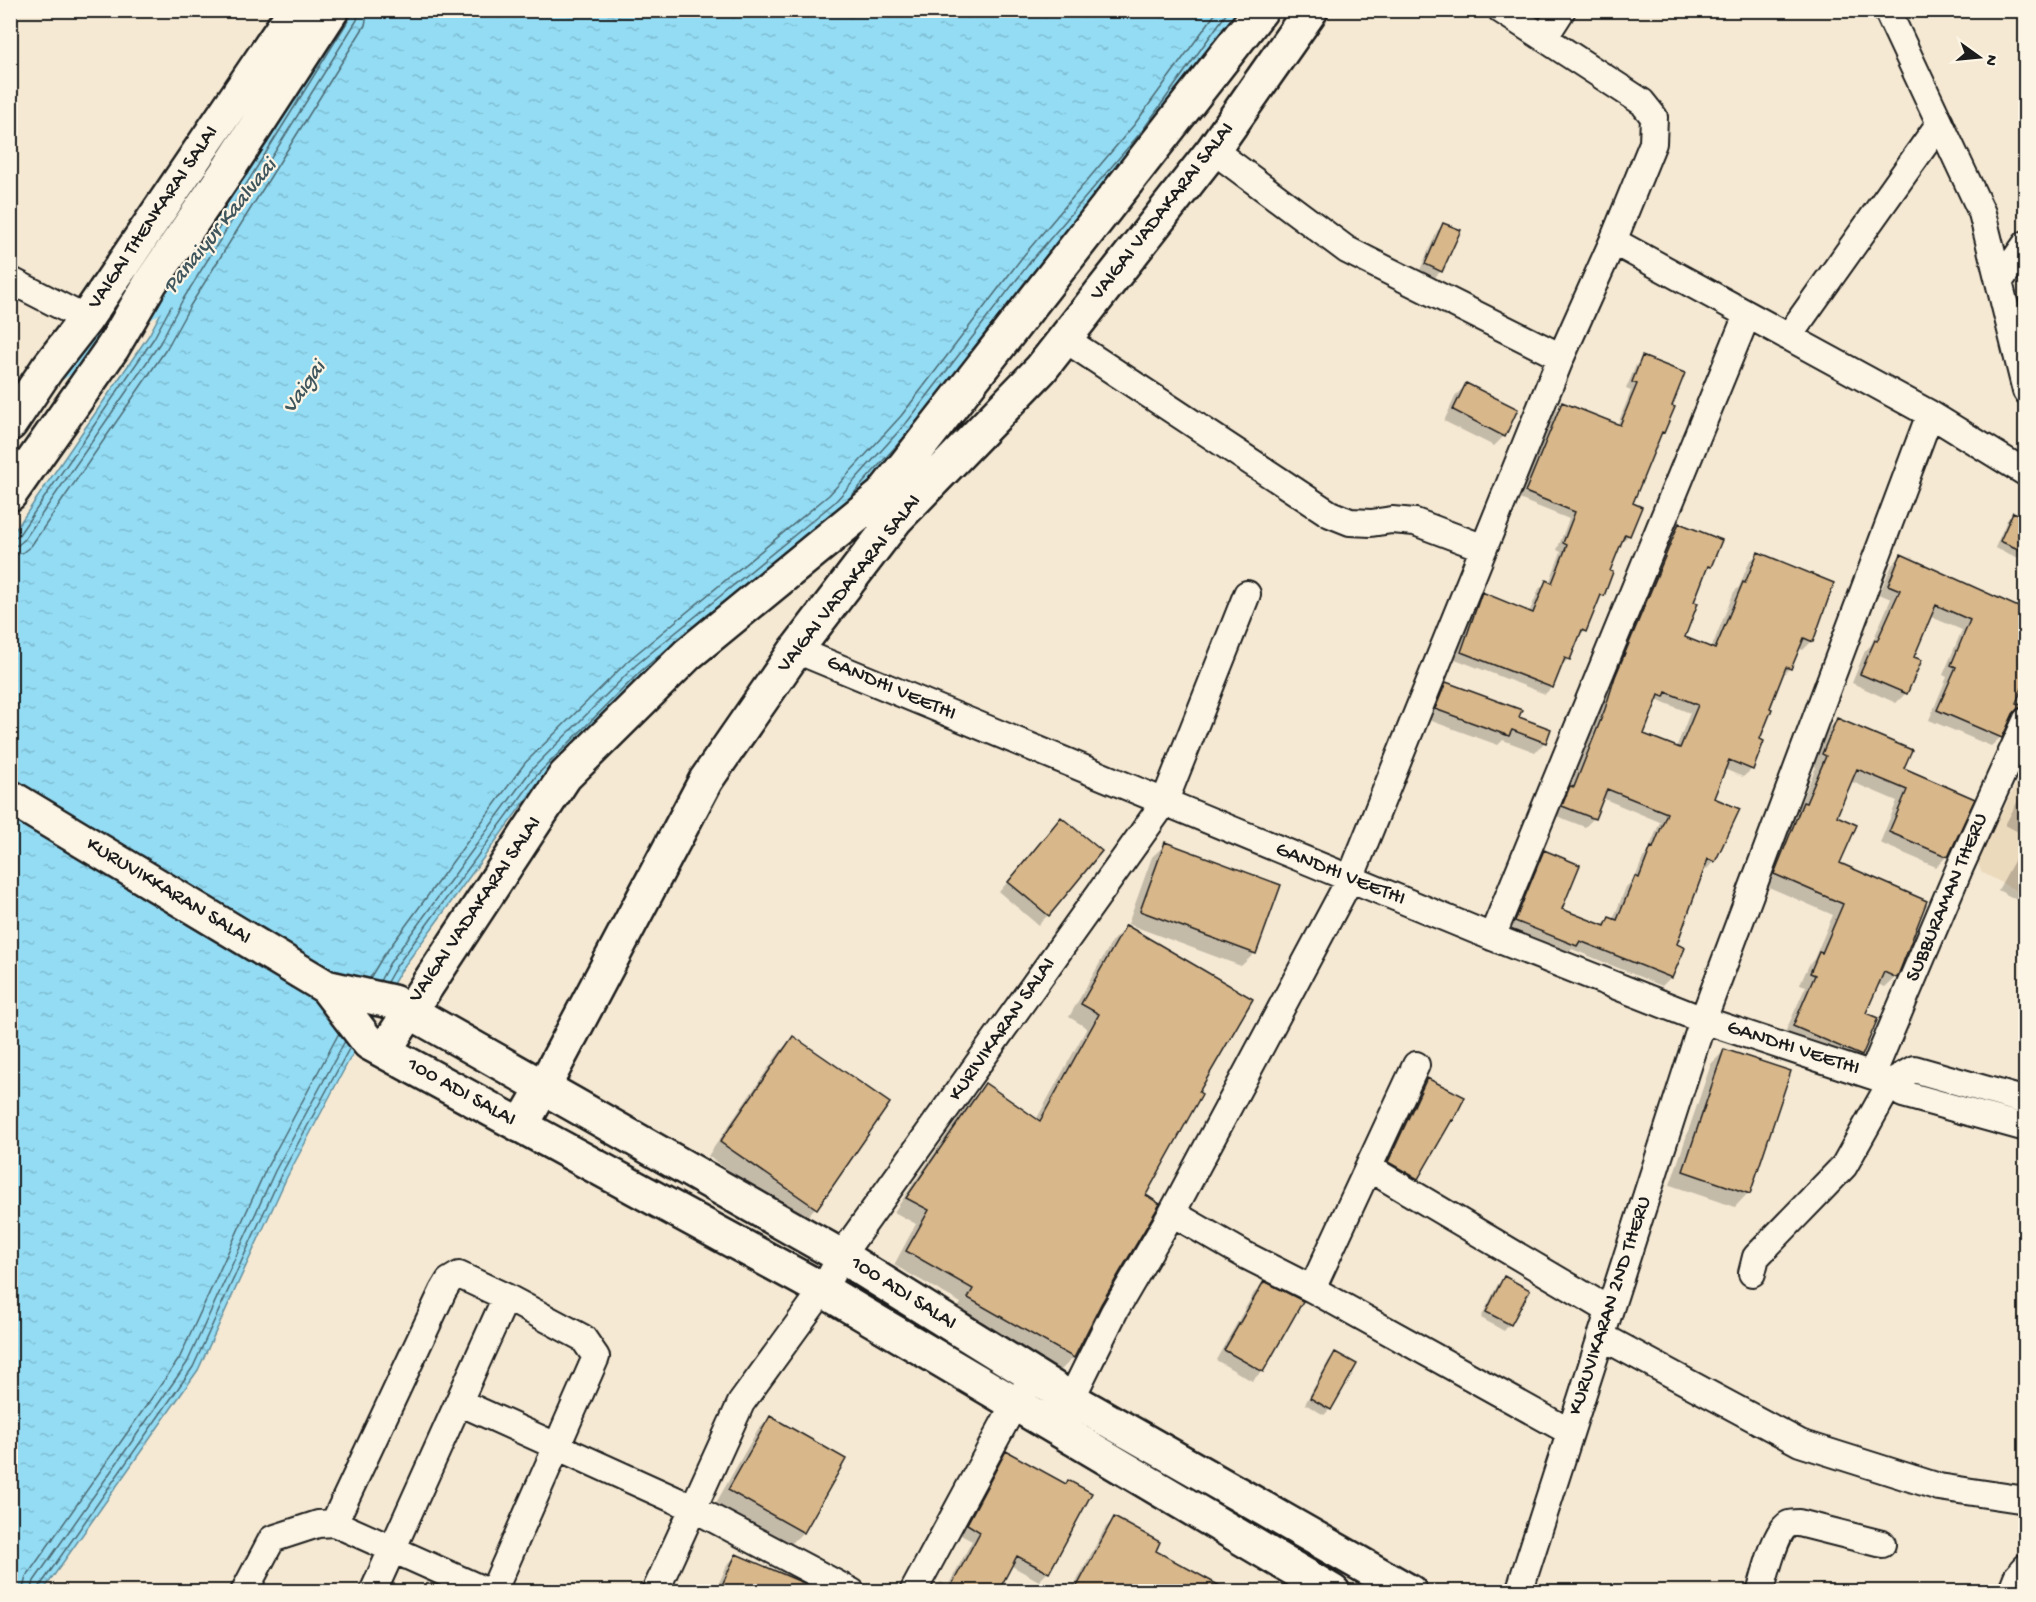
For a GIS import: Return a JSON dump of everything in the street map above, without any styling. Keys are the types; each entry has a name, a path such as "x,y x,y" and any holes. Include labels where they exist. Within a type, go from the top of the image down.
{"main road":[{"name":"VAIGAI THENKARAI SALAI","path":"19,412 47,369 86,319 295,10"},
{"name":"VAIGAI THENKARAI SALAI","path":"10,494 113,347 151,282 332,10"},
{"name":"VAIGAI VADAKARAI SALAI","path":"376,1047 401,1006 565,776 688,654 882,495 1262,10"},
{"name":"VAIGAI VADAKARAI SALAI","path":"521,1126 706,780 796,650 896,519 1041,369 1214,150 1311,10"},
{"name":"KURUVIKKARAN SALAI","path":"10,797 326,987 401,1006"},
{"name":"KURUVIKKARAN SALAI","path":"326,987 376,1047"},
{"name":"100 ADI SALAI","path":"401,1006 841,1256 1071,1399 1410,1592"},
{"name":"100 ADI SALAI","path":"376,1047 823,1290 1333,1592"}],"street":[{"path":"1051,1424 1071,1399 1114,1312 1172,1213 1350,879 1561,357 1613,241 1653,143 1654,117 1642,102 1501,10"},
{"path":"1544,38 1562,10"},
{"path":"1887,10 1982,213 2025,391"},
{"path":"1788,337 1940,123"},
{"path":"1214,150 1347,250 1561,357"},
{"path":"1613,241 1930,414 2025,473"},
{"path":"1999,282 2025,244"},
{"path":"10,280 86,319"},
{"path":"1492,937 1747,315"},
{"path":"1065,339 1330,514 1350,522 1371,523 1392,520 1415,522 1484,548"},
{"name":"KURUVIKARAN 2ND THERU","path":"1519,1592 1703,1020 1930,414"},
{"name":"KURIVIKARAN SALAI","path":"655,1592 741,1403 823,1290 841,1256 1164,803 1247,594"},
{"name":"GANDHI VEETHI","path":"796,650 1492,937 1703,1020 1882,1079 1903,1094 2025,1128"},
{"name":"SUBBURAMAN THERU","path":"1752,1273 1756,1257 1844,1167 1882,1079 1960,867 2025,721"},
{"path":"1312,1288 1416,1065"},
{"path":"1882,1079 1914,1069 2025,1101"},
{"path":"1369,1168 1610,1310"},
{"path":"1172,1213 1570,1432"},
{"path":"244,1592 272,1539 318,1524 334,1523 491,1592 596,1357 583,1338 459,1275 449,1281 334,1523"},
{"path":"373,1592 506,1297"},
{"path":"1601,1336 1800,1443 1939,1487 2025,1500"},
{"path":"913,1592 1015,1403 1034,1376"},
{"path":"459,1402 693,1508 852,1592"},
{"path":"1760,1592 1775,1544 1782,1529 1790,1523 1799,1523 1882,1544"},
{"path":"2010,1592 2017,1577 2025,1568"}],"shaded area":[{"path":"2025,768 2025,895 1981,872 1977,859"}],"water":[{"name":"Vaigai","path":"347,11 1246,11 919,430 845,511 645,675 541,779 400,972 347,1064 287,1177 198,1370 43,1591 11,1592 11,536 149,335 171,294"}],"building":[{"path":"1443,223 1461,230 1442,272 1425,264"},
{"path":"1642,356 1685,373 1672,406 1675,407 1664,433 1662,432 1633,503 1642,507 1630,536 1625,534 1610,571 1613,572 1604,596 1601,595 1586,632 1582,630 1570,660 1565,658 1553,688 1461,652 1482,592 1533,613 1546,580 1552,583 1567,545 1563,543 1575,512 1525,492 1562,402 1620,425 1637,384 1632,382"},
{"path":"1466,383 1518,409 1505,437 1453,410"},
{"path":"2013,512 2025,517 2025,552 2000,541"},
{"path":"1679,523 1722,540 1711,567 1708,566 1694,602 1698,603 1685,637 1715,649 1758,552 1834,583 1813,642 1804,638 1791,669 1786,667 1760,739 1764,741 1753,770 1729,760 1714,798 1740,809 1715,862 1708,859 1677,944 1685,948 1672,978 1580,941 1577,946 1515,921 1544,850 1580,865 1562,909 1605,926 1609,917 1617,920 1635,876 1639,878 1651,847 1653,848 1667,813 1607,789 1595,819 1562,806 1570,786 1574,787 1605,709 1615,677","holes":["1666,692 1698,705 1680,748 1644,734 1659,695 1664,697"]},
{"path":"1901,554 2025,610 2025,681 2016,703 2023,706 2013,714 2002,738 1937,710 1956,667 1951,665 1970,620 1936,605 1914,657 1922,660 1907,694 1860,674 1900,590 1888,585"},
{"path":"1446,682 1522,710 1519,717 1551,729 1546,743 1512,730 1509,736 1435,709"},
{"path":"1837,718 1912,750 1904,768 1975,799 1948,857 1889,832 1907,790 1857,769 1837,816 1857,825 1840,863 1927,901 1897,978 1884,972 1866,1013 1878,1018 1862,1056 1793,1026 1815,975 1810,973 1819,952 1822,953 1843,904 1774,874 1803,802 1806,803 1826,756 1822,754"},
{"path":"1061,817 1102,851 1049,916 1008,882"},
{"path":"1165,842 1281,885 1256,954 1140,911"},
{"path":"1126,925 1253,999 1199,1092 1202,1094 1146,1195 1160,1204 1101,1304 1074,1358 968,1298 973,1289 906,1251 929,1210 906,1198 985,1083 1040,1121 1099,1014 1081,1004"},
{"path":"793,1036 890,1103 817,1209 720,1142"},
{"path":"1724,1049 1791,1071 1750,1194 1683,1171"},
{"path":"1427,1078 1465,1097 1418,1179 1388,1162"},
{"path":"1504,1276 1530,1290 1511,1325 1486,1312"},
{"path":"1264,1281 1303,1301 1263,1372 1224,1350"},
{"path":"1335,1352 1357,1364 1331,1410 1310,1398"},
{"path":"770,1416 846,1459 804,1533 728,1490"},
{"path":"1006,1451 1066,1484 1068,1480 1092,1493 1049,1573 1017,1556 998,1592 948,1592 980,1532 967,1524"},
{"path":"1114,1517 1160,1542 1156,1551 1231,1592 1074,1592"},
{"path":"736,1554 806,1584 819,1592 719,1592"}],"waterway":[{"name":"Panaiyur Kaalvaai","path":"55,373 171,294 186,275"}]}
